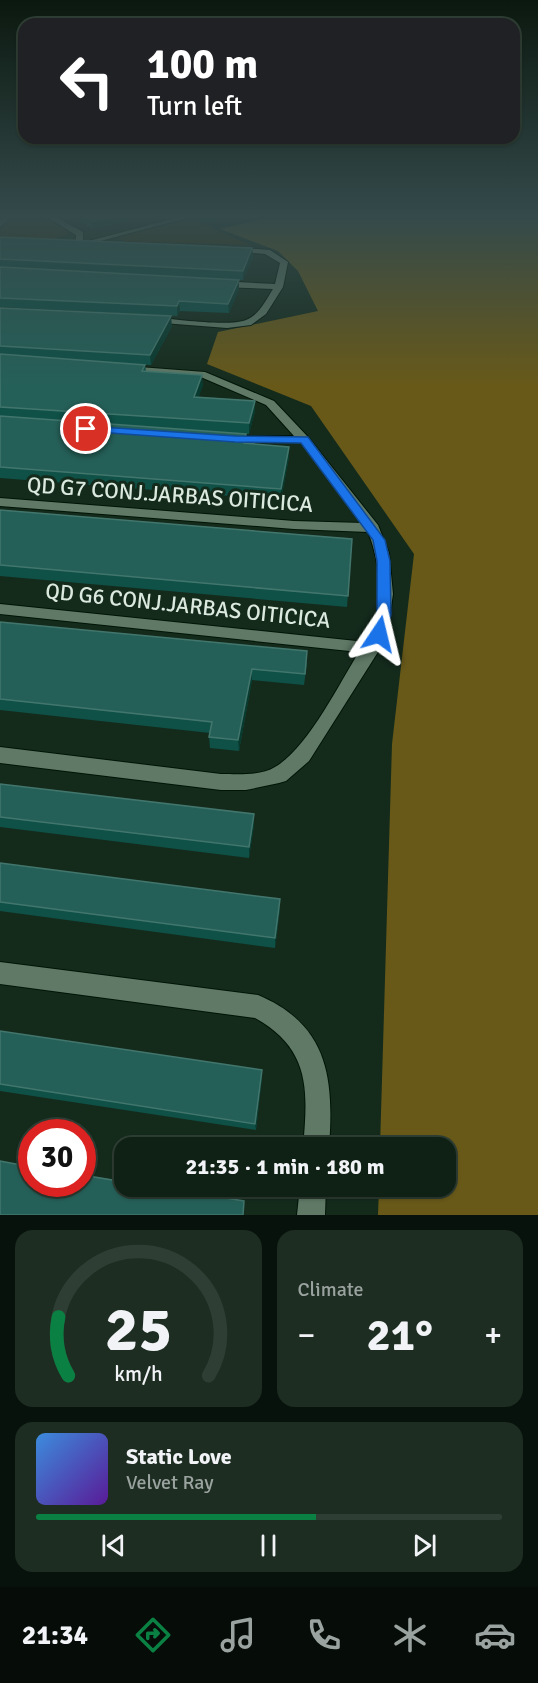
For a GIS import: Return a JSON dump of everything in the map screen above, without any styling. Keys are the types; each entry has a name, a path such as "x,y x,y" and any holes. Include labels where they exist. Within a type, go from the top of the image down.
{"street":[{"path":"142,320 228,325 255,319 263,312 279,287 282,273"},
{"path":"209,283 279,287"},
{"path":"0,755 221,782 246,783 279,775 303,756 372,648 384,615 384,561 373,528 304,440 270,403 214,377 197,373 116,368"},
{"path":"214,438 304,440"},
{"name":"QD G7 CONJ.JARBAS OITICICA","path":"0,502 294,525 373,528"},
{"name":"QD G6 CONJ.JARBAS OITICICA","path":"0,609 372,648"},
{"path":"0,973 258,1007 289,1026 308,1052 320,1094 317,1137"},
{"path":"311,1215 312,1197"}],"shaded area":[{"path":"299,273 538,273 538,1215 378,1215 379,1197 456,1197 456,1137 380,1137 392,744 414,554 311,406 207,364 218,332 318,311"}],"building":[{"path":"0,273 105,273 239,280 228,304 179,301 177,306 0,298"},
{"path":"0,308 171,316 150,355 0,346"},
{"path":"0,354 145,365 142,371 202,375 194,397 255,401 249,423 0,407"},
{"path":"0,416 246,434 244,443 289,447 281,489 0,467"},
{"path":"0,510 352,539 348,596 0,565"},
{"path":"0,622 307,651 305,674 252,669 238,740 209,737 212,722 0,699"},
{"path":"0,784 254,814 249,847 0,817"},
{"path":"0,863 280,899 275,938 0,902"},
{"path":"0,1031 262,1070 255,1124 0,1084"},
{"path":"0,1161 18,1164 18,1197 96,1197 96,1177 114,1180 114,1197 220,1197 244,1201 243,1215 0,1215"}],"route":[{"path":"86,429 235,439 304,440 373,528 379,540 384,561 384,615 379,634"}]}
